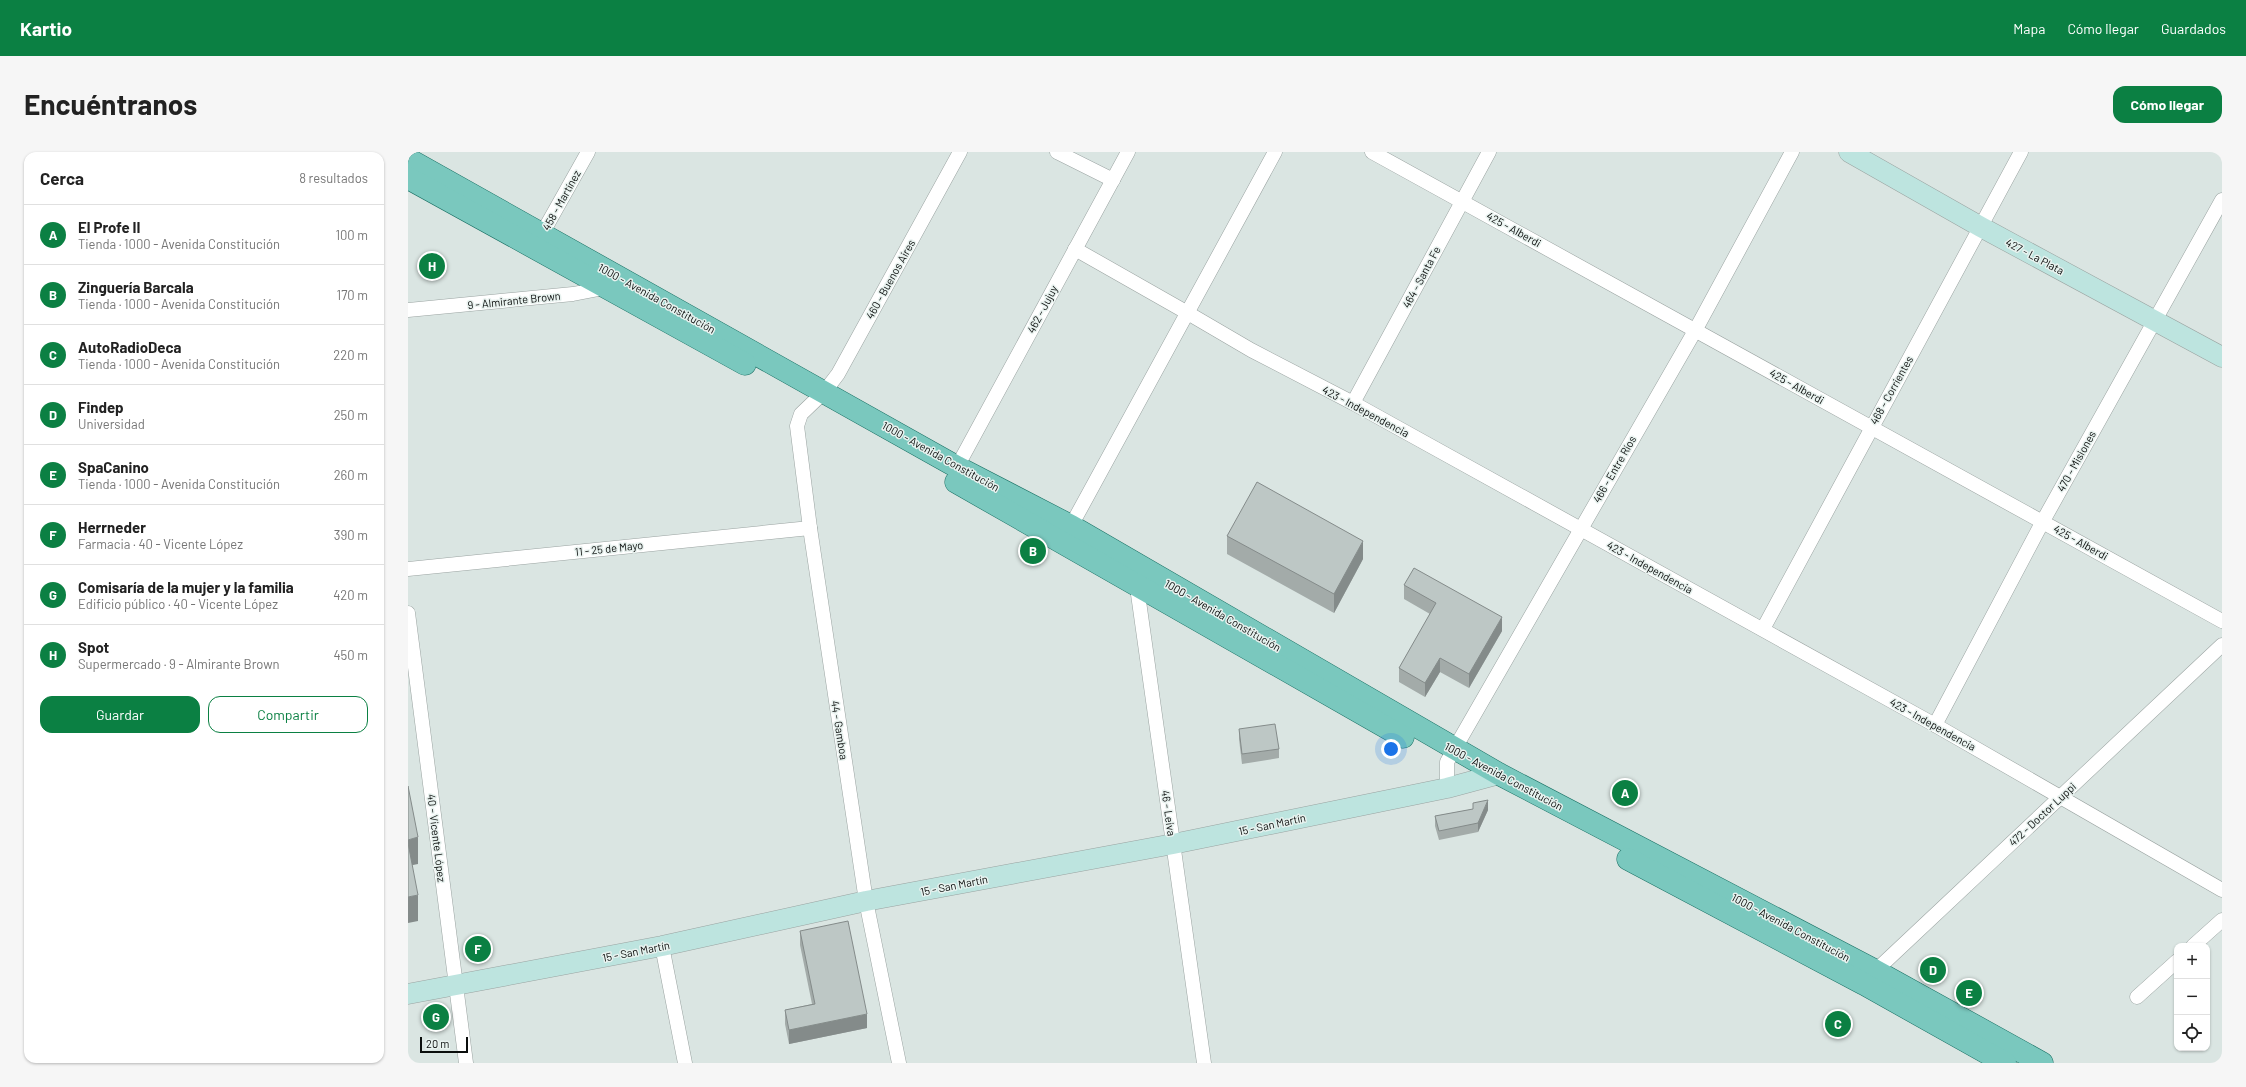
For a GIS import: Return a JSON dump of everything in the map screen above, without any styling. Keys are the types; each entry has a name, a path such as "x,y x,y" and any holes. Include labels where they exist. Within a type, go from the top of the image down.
{"main road":[{"name":"1000 - Avenida Constitución","path":"408,159 538,241 608,281 820,396 1071,526 1450,755"},
{"name":"1000 - Avenida Constitución","path":"408,178 538,241"},
{"name":"1000 - Avenida Constitución","path":"820,396 1137,585 1489,777 1869,977 2002,1058 2042,1063"}],"street":[{"name":"458 - Martínez","path":"538,241 588,152"},
{"name":"460 - Buenos Aires","path":"820,396 838,374 960,152"},
{"path":"1057,152 1113,180"},
{"name":"462 - Jujuy","path":"957,467 1128,152"},
{"path":"1071,526 1186,312 1275,152"},
{"name":"425 - Alberdi","path":"1372,152 1696,329 2222,621"},
{"name":"464 - Santa Fe","path":"1353,403 1490,152"},
{"name":"466 - Entre Ríos","path":"1447,788 1450,755 1696,329 1792,152"},
{"name":"427 - La Plata","path":"1849,152 1981,227 2155,319 2222,357"},
{"name":"468 - Corrientes","path":"1763,629 2021,152"},
{"name":"470 - Misiones","path":"1935,725 2043,521 2222,200"},
{"name":"423 - Independencia","path":"1075,249 1251,350 1353,403 1935,725 2222,890"},
{"name":"9 - Almirante Brown","path":"408,310 573,294 608,281"},
{"name":"44 - Gamboa","path":"820,396 801,414 797,426 810,528 866,901 899,1063"},
{"name":"11 - 25 de Mayo","path":"408,569 810,528"},
{"name":"46 - Leiva","path":"1133,563 1204,1063"},
{"name":"40 - Vicente López","path":"408,613 466,1063"},
{"name":"472 - Doctor Luppi","path":"1869,977 2222,645"},
{"name":"15 - San Martín","path":"408,994 662,946 866,901 1173,844 1447,788 1489,777"},
{"path":"2196,943 2222,920"},
{"path":"662,946 685,1063"},
{"path":"2137,997 2174,964"}],"building":[{"path":"1257,482 1363,541 1334,594 1227,536"},
{"path":"1414,568 1502,617 1469,674 1440,658 1425,683 1399,668 1436,603 1404,585"},
{"path":"1275,724 1279,749 1242,754 1239,729"},
{"path":"408,786 418,837 408,840"},
{"path":"1488,800 1478,823 1439,831 1435,816 1473,809 1473,803"},
{"path":"408,843 418,895 408,897"},
{"path":"848,921 867,1014 789,1030 785,1010 815,1004 800,931"}],"place":[{"name":"Spot","path":"432,266"},
{"name":"Zinguería Barcala","path":"1033,551"},
{"name":"El Profe II","path":"1625,793"},
{"name":"Herrneder","path":"478,949"},
{"name":"Findep","path":"1933,970"},
{"name":"SpaCanino","path":"1969,993"},
{"name":"Comisaría de la mujer y la familia","path":"436,1017"},
{"name":"AutoRadioDeca","path":"1838,1024"}]}
